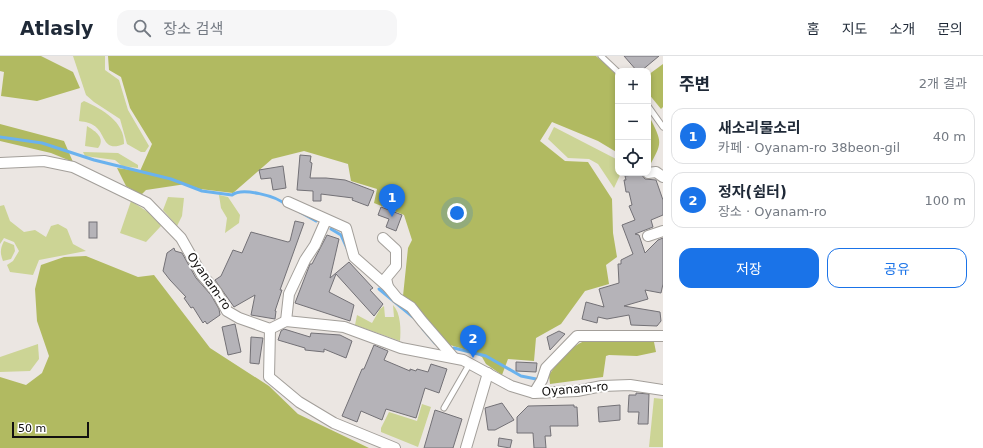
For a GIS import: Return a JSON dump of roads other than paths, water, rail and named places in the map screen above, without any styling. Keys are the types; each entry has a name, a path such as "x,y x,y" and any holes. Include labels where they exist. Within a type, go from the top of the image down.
{"street":[{"name":"Oyanam-ro","path":"0,163 44,161 73,167 147,203 181,238 202,275 216,291 227,311 239,318 270,329"},
{"path":"651,173 656,172 663,177"},
{"path":"288,202 346,228 354,257 388,287 396,298 411,307 454,358"},
{"path":"326,220 315,246 305,260 289,294 286,321 270,329 269,378 299,402 334,423 395,448"},
{"path":"648,236 663,231"},
{"path":"383,238 396,250 396,266 386,278 388,287"},
{"name":"Oyanam-ro","path":"286,321 344,327 401,348 454,358 470,363 511,386 534,393 577,391 602,386 630,385 663,390"},
{"path":"534,393 542,380 546,368 577,336 663,336"},
{"path":"466,448 488,373"}],"lane":[{"path":"601,56 615,69"},
{"path":"651,110 663,127"},
{"path":"444,408 470,363"}],"waterway":[{"path":"0,137 42,143 94,160 171,179 202,191 232,195 243,192 251,192 268,196 286,205"},
{"path":"300,212 316,221"},
{"path":"331,229 341,235 347,248"},
{"path":"379,289 413,317"},
{"path":"423,329 435,343"},
{"path":"454,348 486,356 521,376 536,379"}],"place":[{"name":"새소리물소리","path":"392,217"},
{"name":"정자(쉼터)","path":"473,358"}]}
